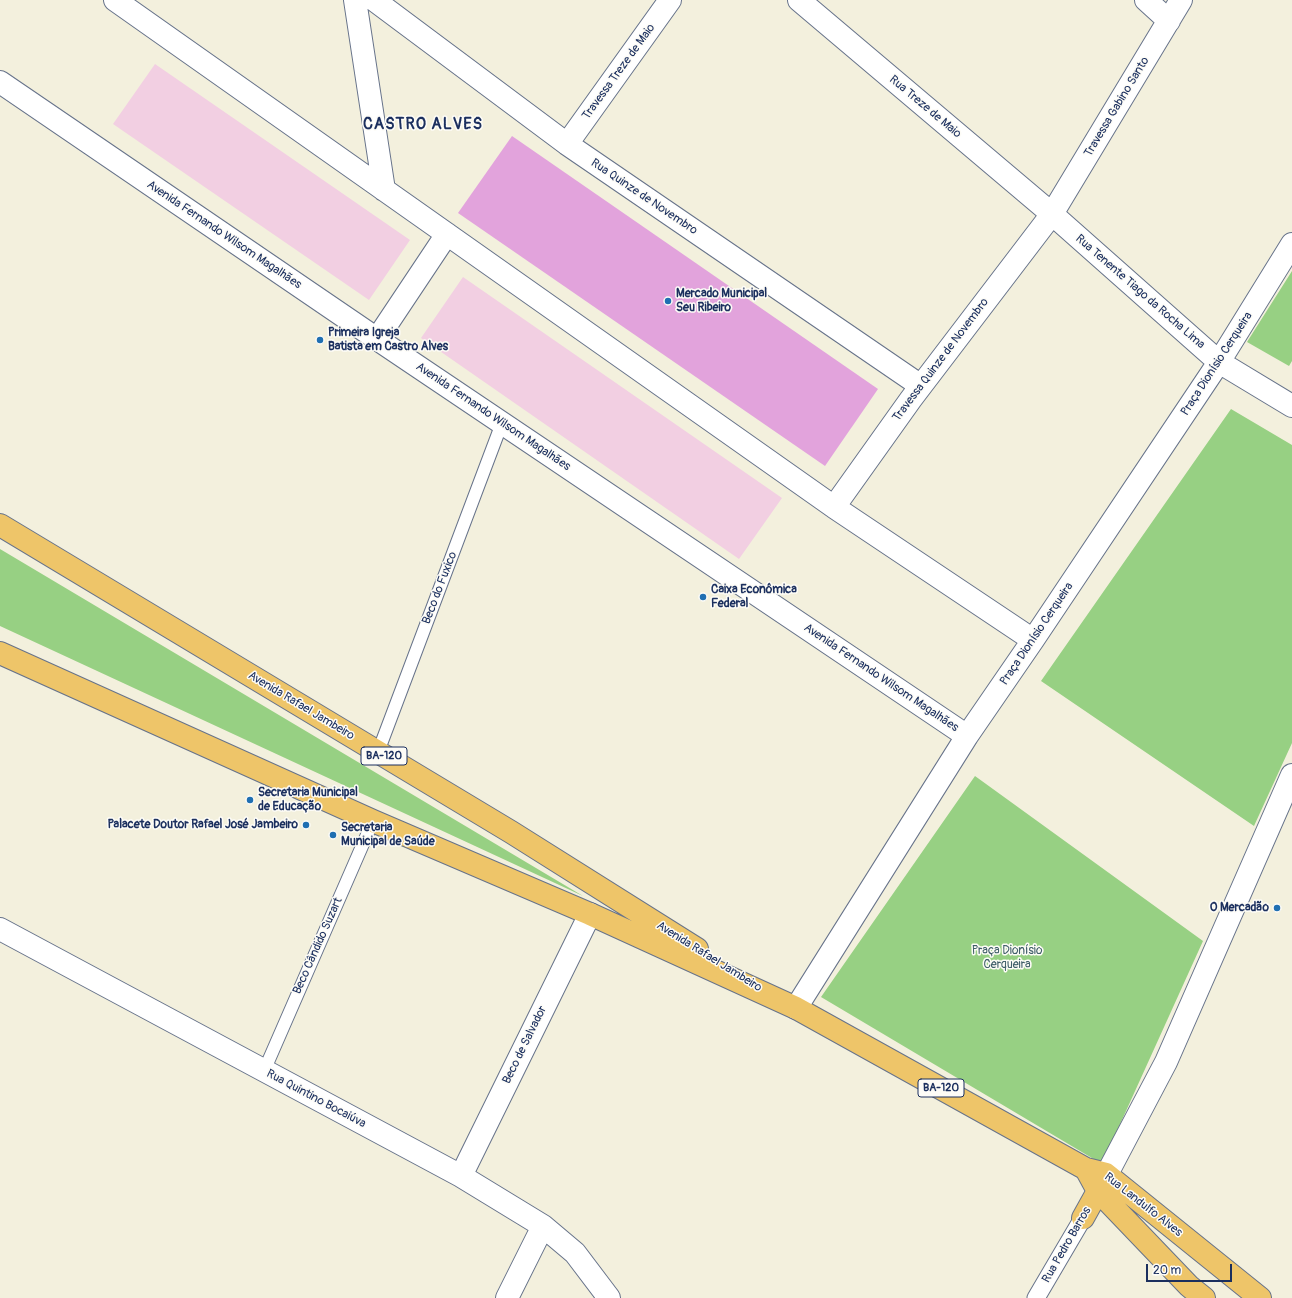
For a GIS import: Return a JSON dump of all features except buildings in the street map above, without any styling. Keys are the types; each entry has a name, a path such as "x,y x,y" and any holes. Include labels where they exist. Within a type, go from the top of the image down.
{"main road":[{"name":"Avenida Rafael Jambeiro","path":"0,525 511,832 765,993"},
{"name":"Avenida Rafael Jambeiro","path":"0,652 373,821 590,914 765,993"},
{"name":"BA-120","path":"765,993 796,1008 1097,1178"},
{"name":"Rua Pedro Barros","path":"1083,1218 1097,1178"},
{"name":"Rua Landulfo Alves","path":"1097,1178 1189,1286 1204,1298"},
{"name":"Rua Landulfo Alves","path":"1097,1178 1260,1298"}],"street":[{"path":"115,0 834,507 1033,640"},
{"path":"355,0 384,190"},
{"name":"Rua Quinze de Novembro","path":"374,0 567,144 921,386"},
{"name":"Travessa Treze de Maio","path":"567,144 670,0"},
{"name":"Rua Treze de Maio","path":"799,0 1052,214"},
{"path":"1146,0 1170,21"},
{"name":"Travessa Gabino Santo","path":"1052,214 1170,21 1181,0"},
{"name":"Avenida Fernando Wilsom Magalhães","path":"0,82 377,339 966,736"},
{"name":"Rua Tenente Tiago da Rocha Lima","path":"1052,214 1219,362 1292,406"},
{"name":"Travessa Quinze de Novembro","path":"834,507 910,399 1052,214"},
{"path":"377,339 447,234"},
{"name":"Praça Dionísio Cerqueira","path":"796,1008 966,736 1033,640 1219,362 1292,244"},
{"path":"1097,1178 1166,1062 1292,775"},
{"name":"Beco de Salvador","path":"461,1176 590,914"},
{"name":"Rua Quintino Bocaiúva","path":"0,929 461,1176 543,1226 575,1253 609,1298"},
{"name":"Rua Pedro Barros","path":"1036,1298 1083,1218"},
{"path":"507,1298 543,1226"}],"lane":[{"name":"Beco do Fuxico","path":"378,752 502,423"},
{"name":"Beco Cândido Suzart","path":"264,1071 373,821"}],"shaded area":[{"path":"155,64 410,240 369,300 113,124"},
{"path":"463,277 782,498 739,559 421,338"}],"green space":[{"path":"1292,271 1292,361 1289,366 1247,342"},
{"path":"1231,409 1292,445 1292,743 1254,826 1041,681"},
{"path":"0,549 583,896 0,626"},
{"name":"Praça Dionísio Cerqueira","path":"975,776 1203,941 1102,1164 821,997"}],"place":[{"name":"Mercado Municipal Seu Ribeiro","path":"668,301"},
{"name":"Primeira Igreja Batista em Castro Alves","path":"320,340"},
{"name":"Caixa Econômica Federal","path":"703,597"},
{"name":"Secretaria Municipal de Educação","path":"250,800"},
{"name":"Palacete Doutor Rafael José Jambeiro","path":"306,825"},
{"name":"Secretaria Municipal de Saúde","path":"333,835"},
{"name":"O Mercadão","path":"1277,908"}],"district":[{"name":"CASTRO ALVES","path":"423,125"}]}
